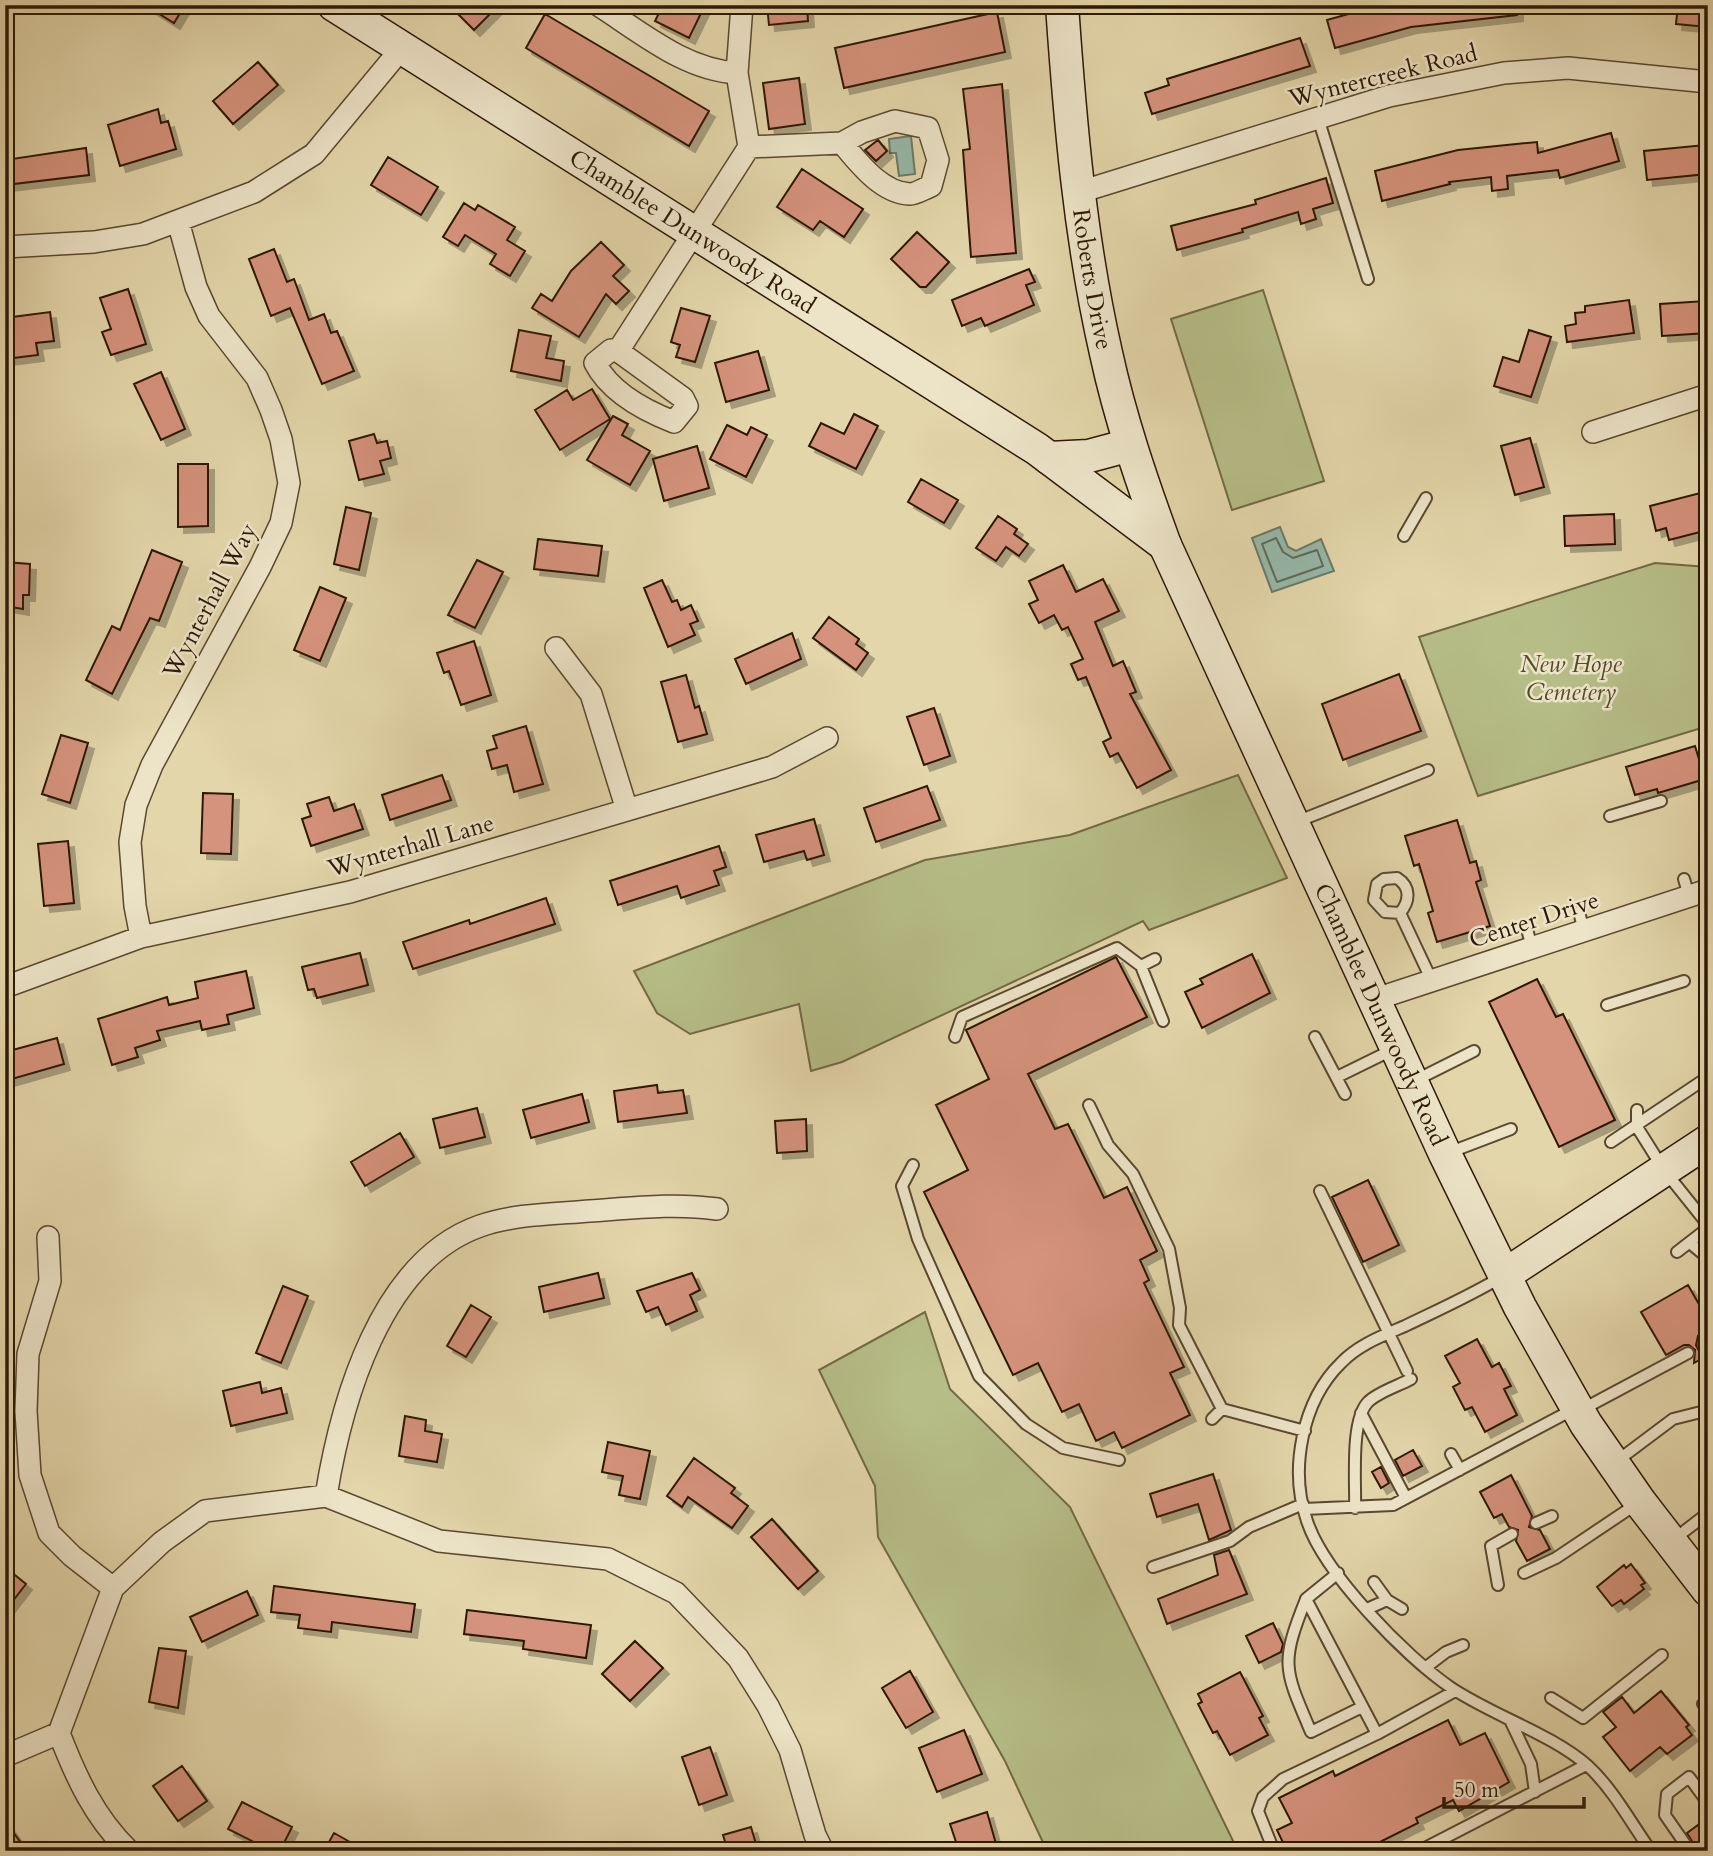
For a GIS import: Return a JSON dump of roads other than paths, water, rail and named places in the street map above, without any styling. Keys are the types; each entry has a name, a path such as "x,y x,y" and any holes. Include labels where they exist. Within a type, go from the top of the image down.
{"street":[{"name":"Chamblee Dunwoody Road","path":"334,5 695,231 1049,458 1165,545 1446,1154 1506,1274 1578,1410 1640,1502 1708,1590"},
{"path":"598,5 693,65 715,72 737,73"},
{"path":"618,351 749,147 737,73 742,5"},
{"name":"Roberts Drive","path":"1062,5 1069,109 1103,340 1130,445 1165,545"},
{"path":"5,247 94,242 143,234 254,192 314,154 401,48"},
{"name":"Wyntercreek Road","path":"1080,191 1389,96 1504,72 1568,68 1708,82"},
{"path":"749,147 842,143"},
{"name":"Wynterhall Way","path":"141,937 130,852 136,805 152,765 260,567 281,523 289,483 281,439 271,410 257,378 209,316 196,287 178,221"},
{"path":"1593,432 1708,395"},
{"path":"1049,458 1089,456 1130,445"},
{"path":"556,648 591,694 627,810"},
{"name":"Wynterhall Lane","path":"5,987 141,937 350,892 627,810 772,766 827,738"},
{"name":"Center Drive","path":"1376,999 1432,981 1530,938 1581,921 1640,908 1694,888"},
{"path":"1506,1274 1708,1141"},
{"path":"326,1496 332,1460 353,1380 378,1325 411,1275 434,1252 479,1226 527,1216 684,1205 717,1209"},
{"path":"48,1237 50,1281 28,1354 26,1411 30,1475 49,1533 72,1556 113,1588"},
{"path":"129,1851 115,1837 80,1787 59,1733 113,1588 162,1542 205,1511 257,1502 326,1496 439,1541 608,1559 676,1593 737,1658 768,1706 790,1750 815,1835 823,1851"},
{"path":"5,1756 59,1733"}],"lane":[{"path":"1318,118 1368,279"},
{"path":"1404,536 1426,498"},
{"path":"1294,823 1428,770"},
{"path":"1610,816 1661,801"},
{"path":"1400,913 1432,981"},
{"path":"955,1037 962,1017 1117,948 1141,965 1163,1021"},
{"path":"1141,965 1155,959"},
{"path":"1607,1005 1684,981"},
{"path":"1315,1037 1345,1094"},
{"path":"1337,1077 1398,1047"},
{"path":"1414,1081 1474,1051"},
{"path":"1611,1142 1708,1077"},
{"path":"1089,1105 1108,1145 1133,1174 1169,1249 1180,1308 1179,1325 1222,1409 1305,1432"},
{"path":"1637,1110 1637,1127 1664,1170 1708,1226 1690,1244 1677,1252"},
{"path":"1446,1154 1511,1129"},
{"path":"914,1165 902,1186 918,1239 979,1376 1026,1424 1063,1448 1119,1460"},
{"path":"1320,1191 1409,1375 1369,1401 1361,1413 1357,1427 1355,1508"},
{"path":"1690,1244 1708,1258"},
{"path":"1506,1274 1475,1293 1359,1348 1328,1377 1308,1416 1305,1432 1300,1479 1304,1507 1318,1544 1338,1573 1367,1609 1425,1668 1455,1690 1586,1765 1651,1851"},
{"path":"1153,1567 1230,1541 1249,1527 1304,1507 1386,1507 1688,1353"},
{"path":"1212,1419 1222,1409"},
{"path":"1614,1463 1672,1419 1701,1412"},
{"path":"1361,1413 1406,1498"},
{"path":"1451,1454 1460,1470"},
{"path":"1524,1573 1556,1558 1640,1502"},
{"path":"1671,1542 1708,1513"},
{"path":"1536,1523 1552,1516"},
{"path":"1498,1586 1491,1546 1513,1534"},
{"path":"1338,1573 1306,1599 1290,1638 1287,1670 1311,1732 1362,1707"},
{"path":"1374,1582 1387,1600 1402,1609"},
{"path":"1306,1599 1377,1734"},
{"path":"1367,1609 1387,1600"},
{"path":"1425,1668 1446,1652 1463,1645"},
{"path":"1551,1698 1583,1718 1662,1655"},
{"path":"1274,1851 1258,1811 1263,1797 1283,1779 1377,1734 1455,1690"},
{"path":"1511,1722 1531,1764 1535,1792"},
{"path":"1423,1849 1586,1765"},
{"path":"1690,1851 1664,1815 1663,1805 1667,1794 1689,1777 1708,1803"}],"water":[{"path":"911,136 915,174 899,176 896,153 890,153 889,139"},
{"path":"1280,527 1288,547 1296,551 1321,539 1334,571 1272,592 1252,538"}],"park label":[{"name":"New Hope Cemetery","path":"1571,678"}]}
